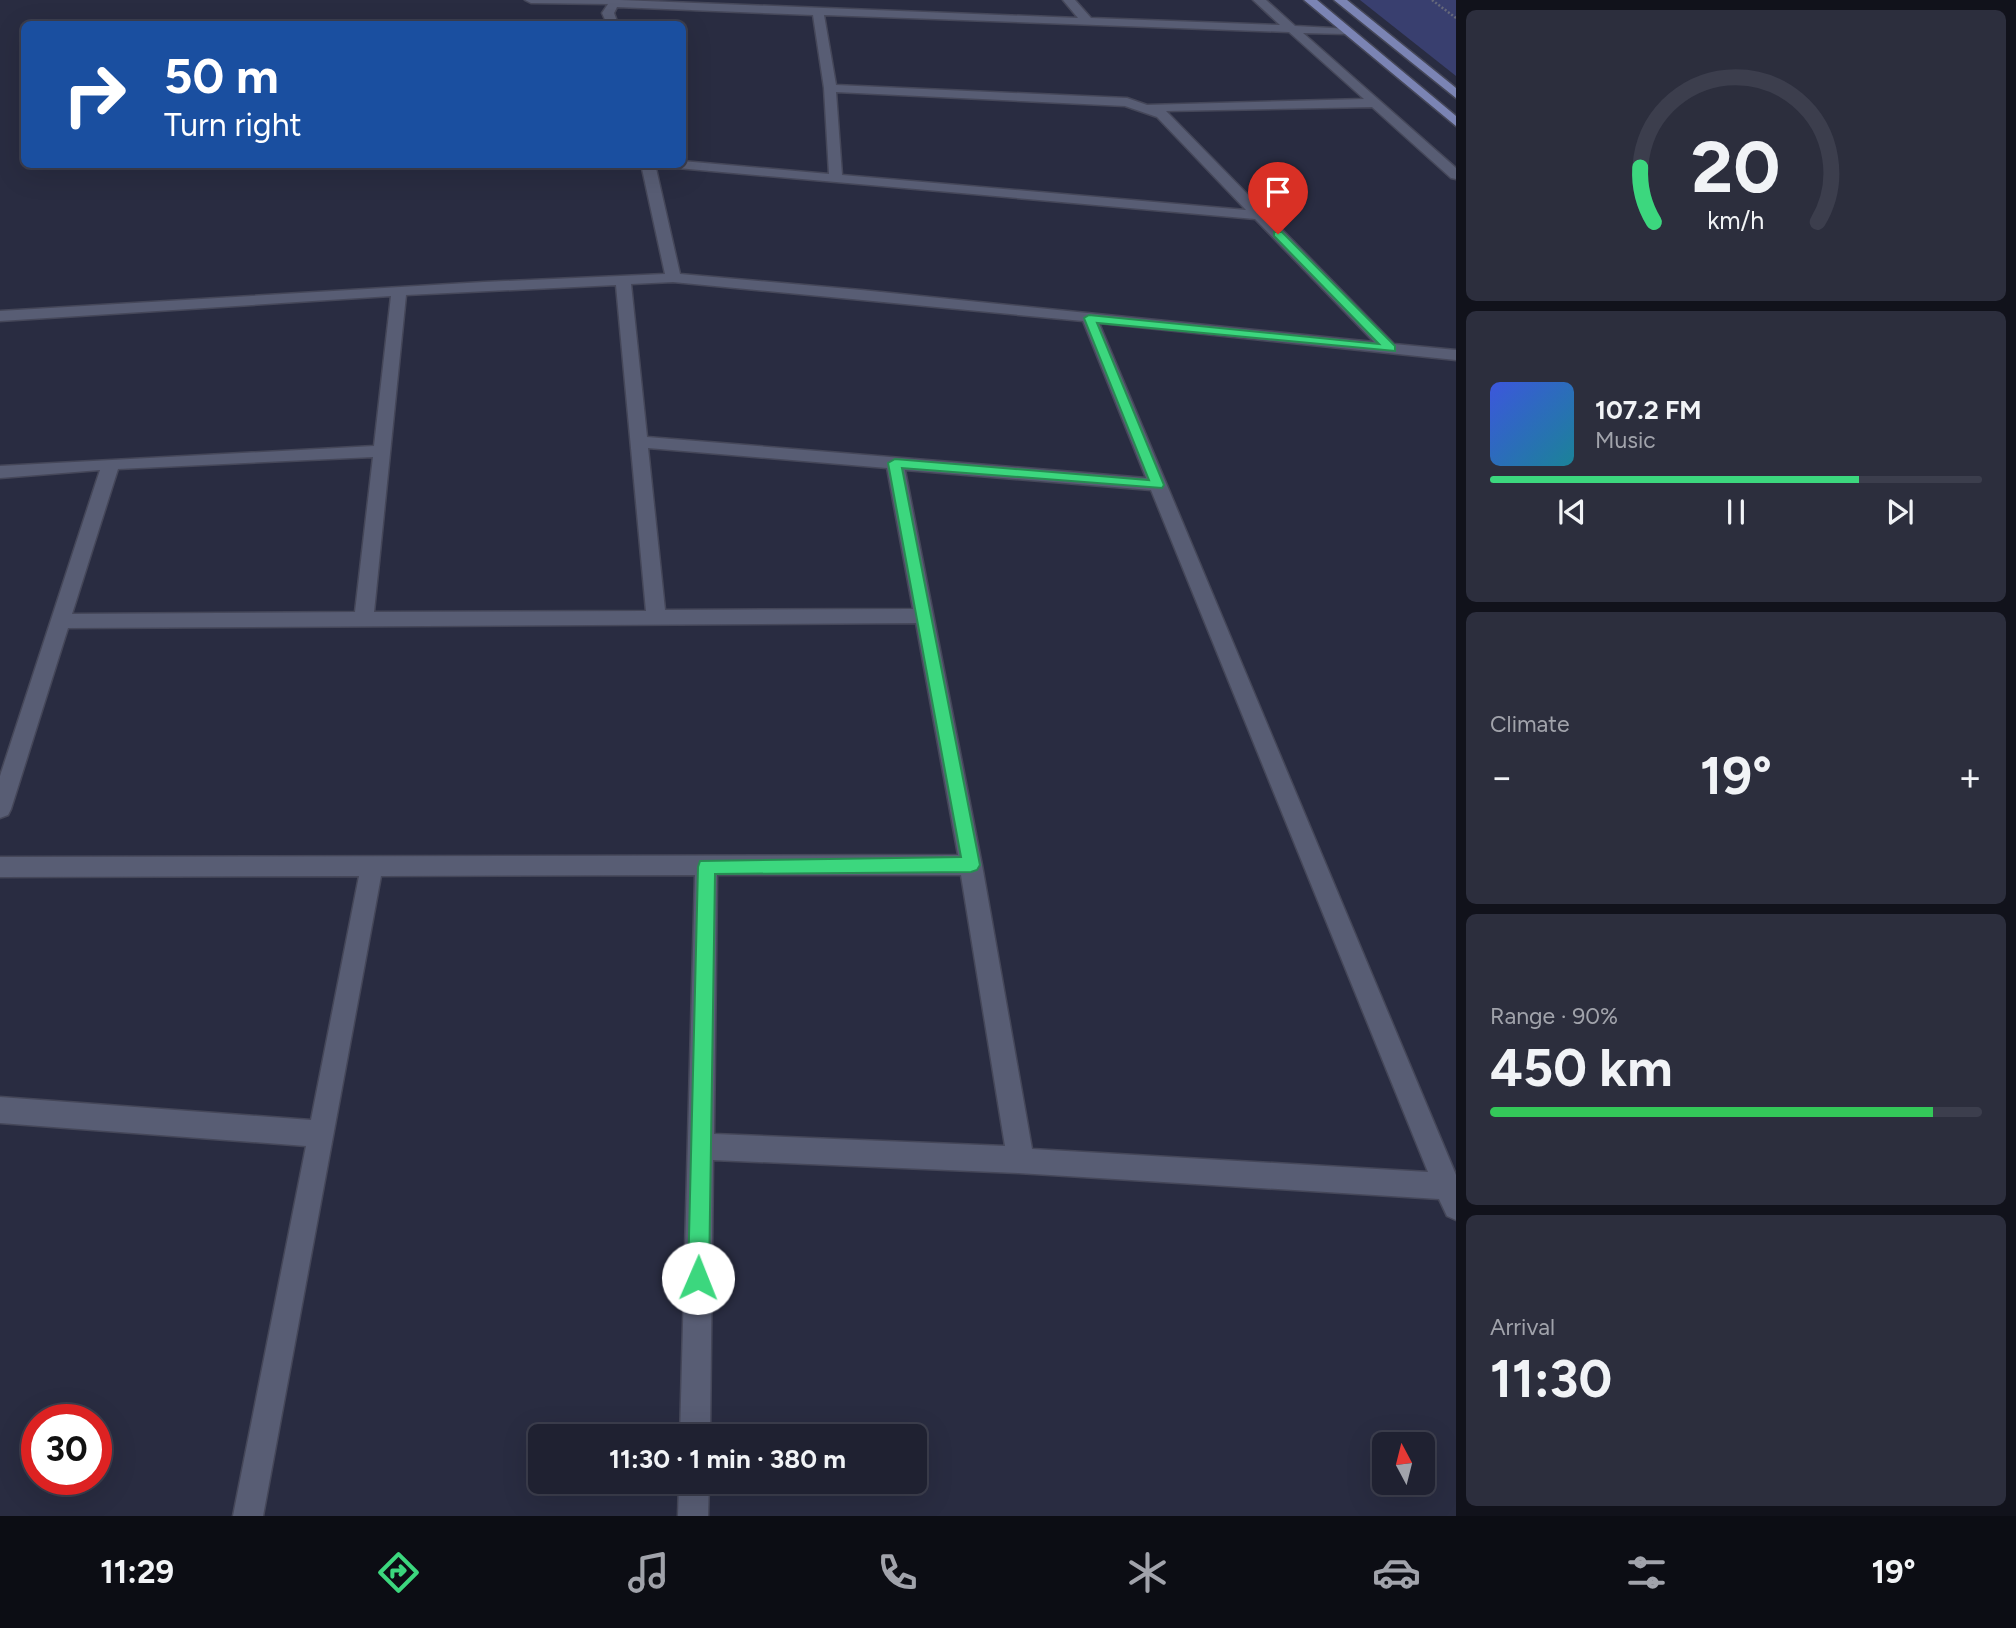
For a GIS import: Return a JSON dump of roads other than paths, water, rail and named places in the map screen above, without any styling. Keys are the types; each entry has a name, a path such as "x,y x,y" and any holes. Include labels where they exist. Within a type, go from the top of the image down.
{"main road":[{"path":"1310,0 1456,122"},
{"path":"1340,0 1456,94"}],"street":[{"path":"531,0 1347,31"},
{"path":"1069,0 1087,21"},
{"path":"1259,0 1456,175"},
{"path":"611,21 608,13 615,2"},
{"path":"818,11 830,88 836,178"},
{"path":"830,88 1127,102 1149,108 1161,114 1390,349"},
{"path":"1149,108 1374,103"},
{"path":"686,165 1260,215"},
{"path":"649,168 673,278"},
{"path":"0,316 399,291 673,278 861,294 1456,355"},
{"path":"623,280 656,617"},
{"path":"364,619 399,291"},
{"path":"701,1146 1025,1160 1452,1196 1089,318"},
{"path":"639,442 1158,485"},
{"path":"0,472 382,451"},
{"path":"895,463 971,865 1021,1161 1025,1160"},
{"path":"0,809 111,464"},
{"path":"61,621 922,616"},
{"path":"0,867 971,865"},
{"path":"248,1516 372,866"},
{"path":"695,1424 706,867"},
{"path":"0,1110 322,1134"},
{"path":"693,1516 694,1494"}]}
